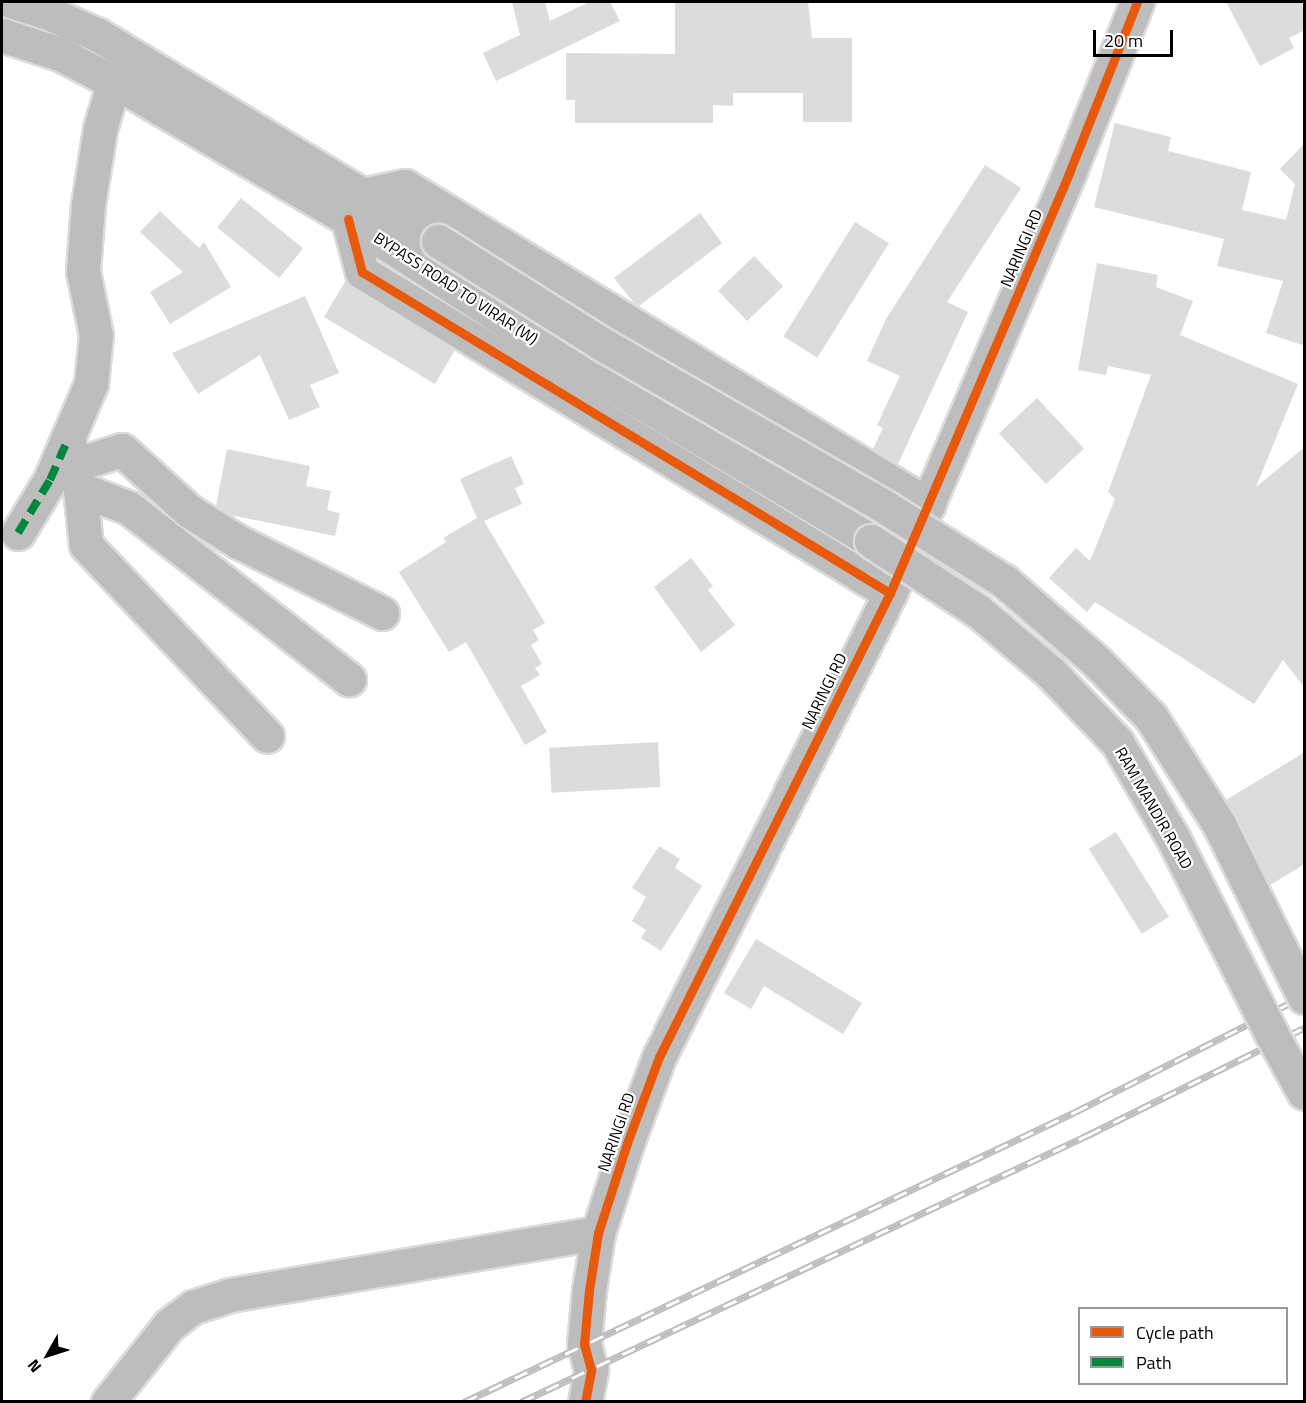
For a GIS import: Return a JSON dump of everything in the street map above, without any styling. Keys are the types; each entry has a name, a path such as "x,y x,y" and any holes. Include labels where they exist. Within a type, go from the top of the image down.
{"street":[{"path":"13,2 46,12 98,35 355,207 430,254 602,344 866,496 1004,581 1095,660 1150,717 1219,824 1305,996"},
{"name":"NARINGI RD","path":"585,1401 591,1370 584,1344 598,1233 627,1143 659,1057 890,593 1069,173 1137,2"},
{"path":"2,35 60,54 355,207"},
{"path":"114,81 100,129 88,205 83,271 96,335 91,384 74,464 86,545 267,736"},
{"path":"355,207 405,186 929,505"},
{"path":"355,207 362,272 890,593"},
{"name":"BYPASS ROAD TO VIRAR (W)","path":"430,254 522,332 871,541"},
{"path":"18,533 50,480 74,464 122,450 189,511 237,541 382,613"},
{"path":"74,464 349,678"},
{"name":"RAM MANDIR ROAD","path":"871,541 978,611 1050,672 1117,742 1173,838 1266,1023 1305,1093"},
{"path":"108,1401 169,1325 193,1307 230,1295 598,1233"}],"building":[{"path":"512,2 545,2 550,21 589,2 610,2 620,21 496,81 483,53 520,35"},
{"path":"675,2 808,2 812,38 852,38 852,122 803,122 803,93 733,93 733,106 713,105 713,123 575,123 575,100 566,100 566,53 675,54"},
{"path":"1226,2 1305,2 1305,30 1289,38 1294,48 1260,66"},
{"path":"1115,123 1171,137 1168,151 1251,172 1242,210 1286,220 1295,184 1280,169 1305,143 1305,346 1266,333 1283,281 1217,266 1224,239 1094,207"},
{"path":"985,165 1021,188 947,302 968,312 898,464 873,449 883,428 877,425 900,376 867,361 886,319"},
{"path":"241,198 303,248 279,278 217,228"},
{"path":"160,211 199,248 204,242 231,287 170,324 150,292 183,272 140,232"},
{"path":"700,213 722,243 639,306 635,304 614,278"},
{"path":"855,222 889,243 817,358 783,336"},
{"path":"754,256 783,286 747,321 718,291"},
{"path":"1097,263 1158,275 1156,287 1193,301 1180,335 1298,384 1256,487 1305,447 1305,688 1283,660 1254,704 1095,602 1087,612 1049,578 1076,548 1090,561 1115,499 1108,492 1151,375 1108,366 1106,375 1078,370"},
{"path":"346,280 352,288 455,350 435,384 324,317"},
{"path":"305,296 339,373 310,385 320,407 289,420 260,355 198,394 172,353"},
{"path":"1037,398 1084,448 1046,484 999,433"},
{"path":"227,449 310,466 306,486 331,491 327,510 340,513 335,536 230,515 216,506"},
{"path":"511,456 524,484 515,488 522,504 484,521 545,623 533,630 539,640 531,645 542,664 535,668 540,675 521,686 547,732 525,745 466,642 449,652 399,572 446,542 443,538 477,518 460,479"},
{"path":"691,558 713,586 708,590 735,625 701,652 654,587"},
{"path":"658,742 660,787 552,793 549,748"},
{"path":"1305,752 1305,864 1270,885 1226,800"},
{"path":"1116,832 1169,917 1142,934 1089,849"},
{"path":"659,846 680,859 675,868 702,886 661,951 641,938 646,930 632,921 646,897 632,888"},
{"path":"756,939 862,1003 843,1034 764,986 751,1009 724,993"}],"railway":[{"path":"464,1402 1075,1112 1304,996"},
{"path":"521,1402 1088,1135 1304,1028"}],"marked path":[{"path":"18,533 50,480 68,439"}],"cycle path":[{"path":"585,1402 591,1370 584,1344 598,1233 627,1143 659,1057 890,593 1069,173 1137,2"},
{"path":"348,219 362,272 890,593"}]}
